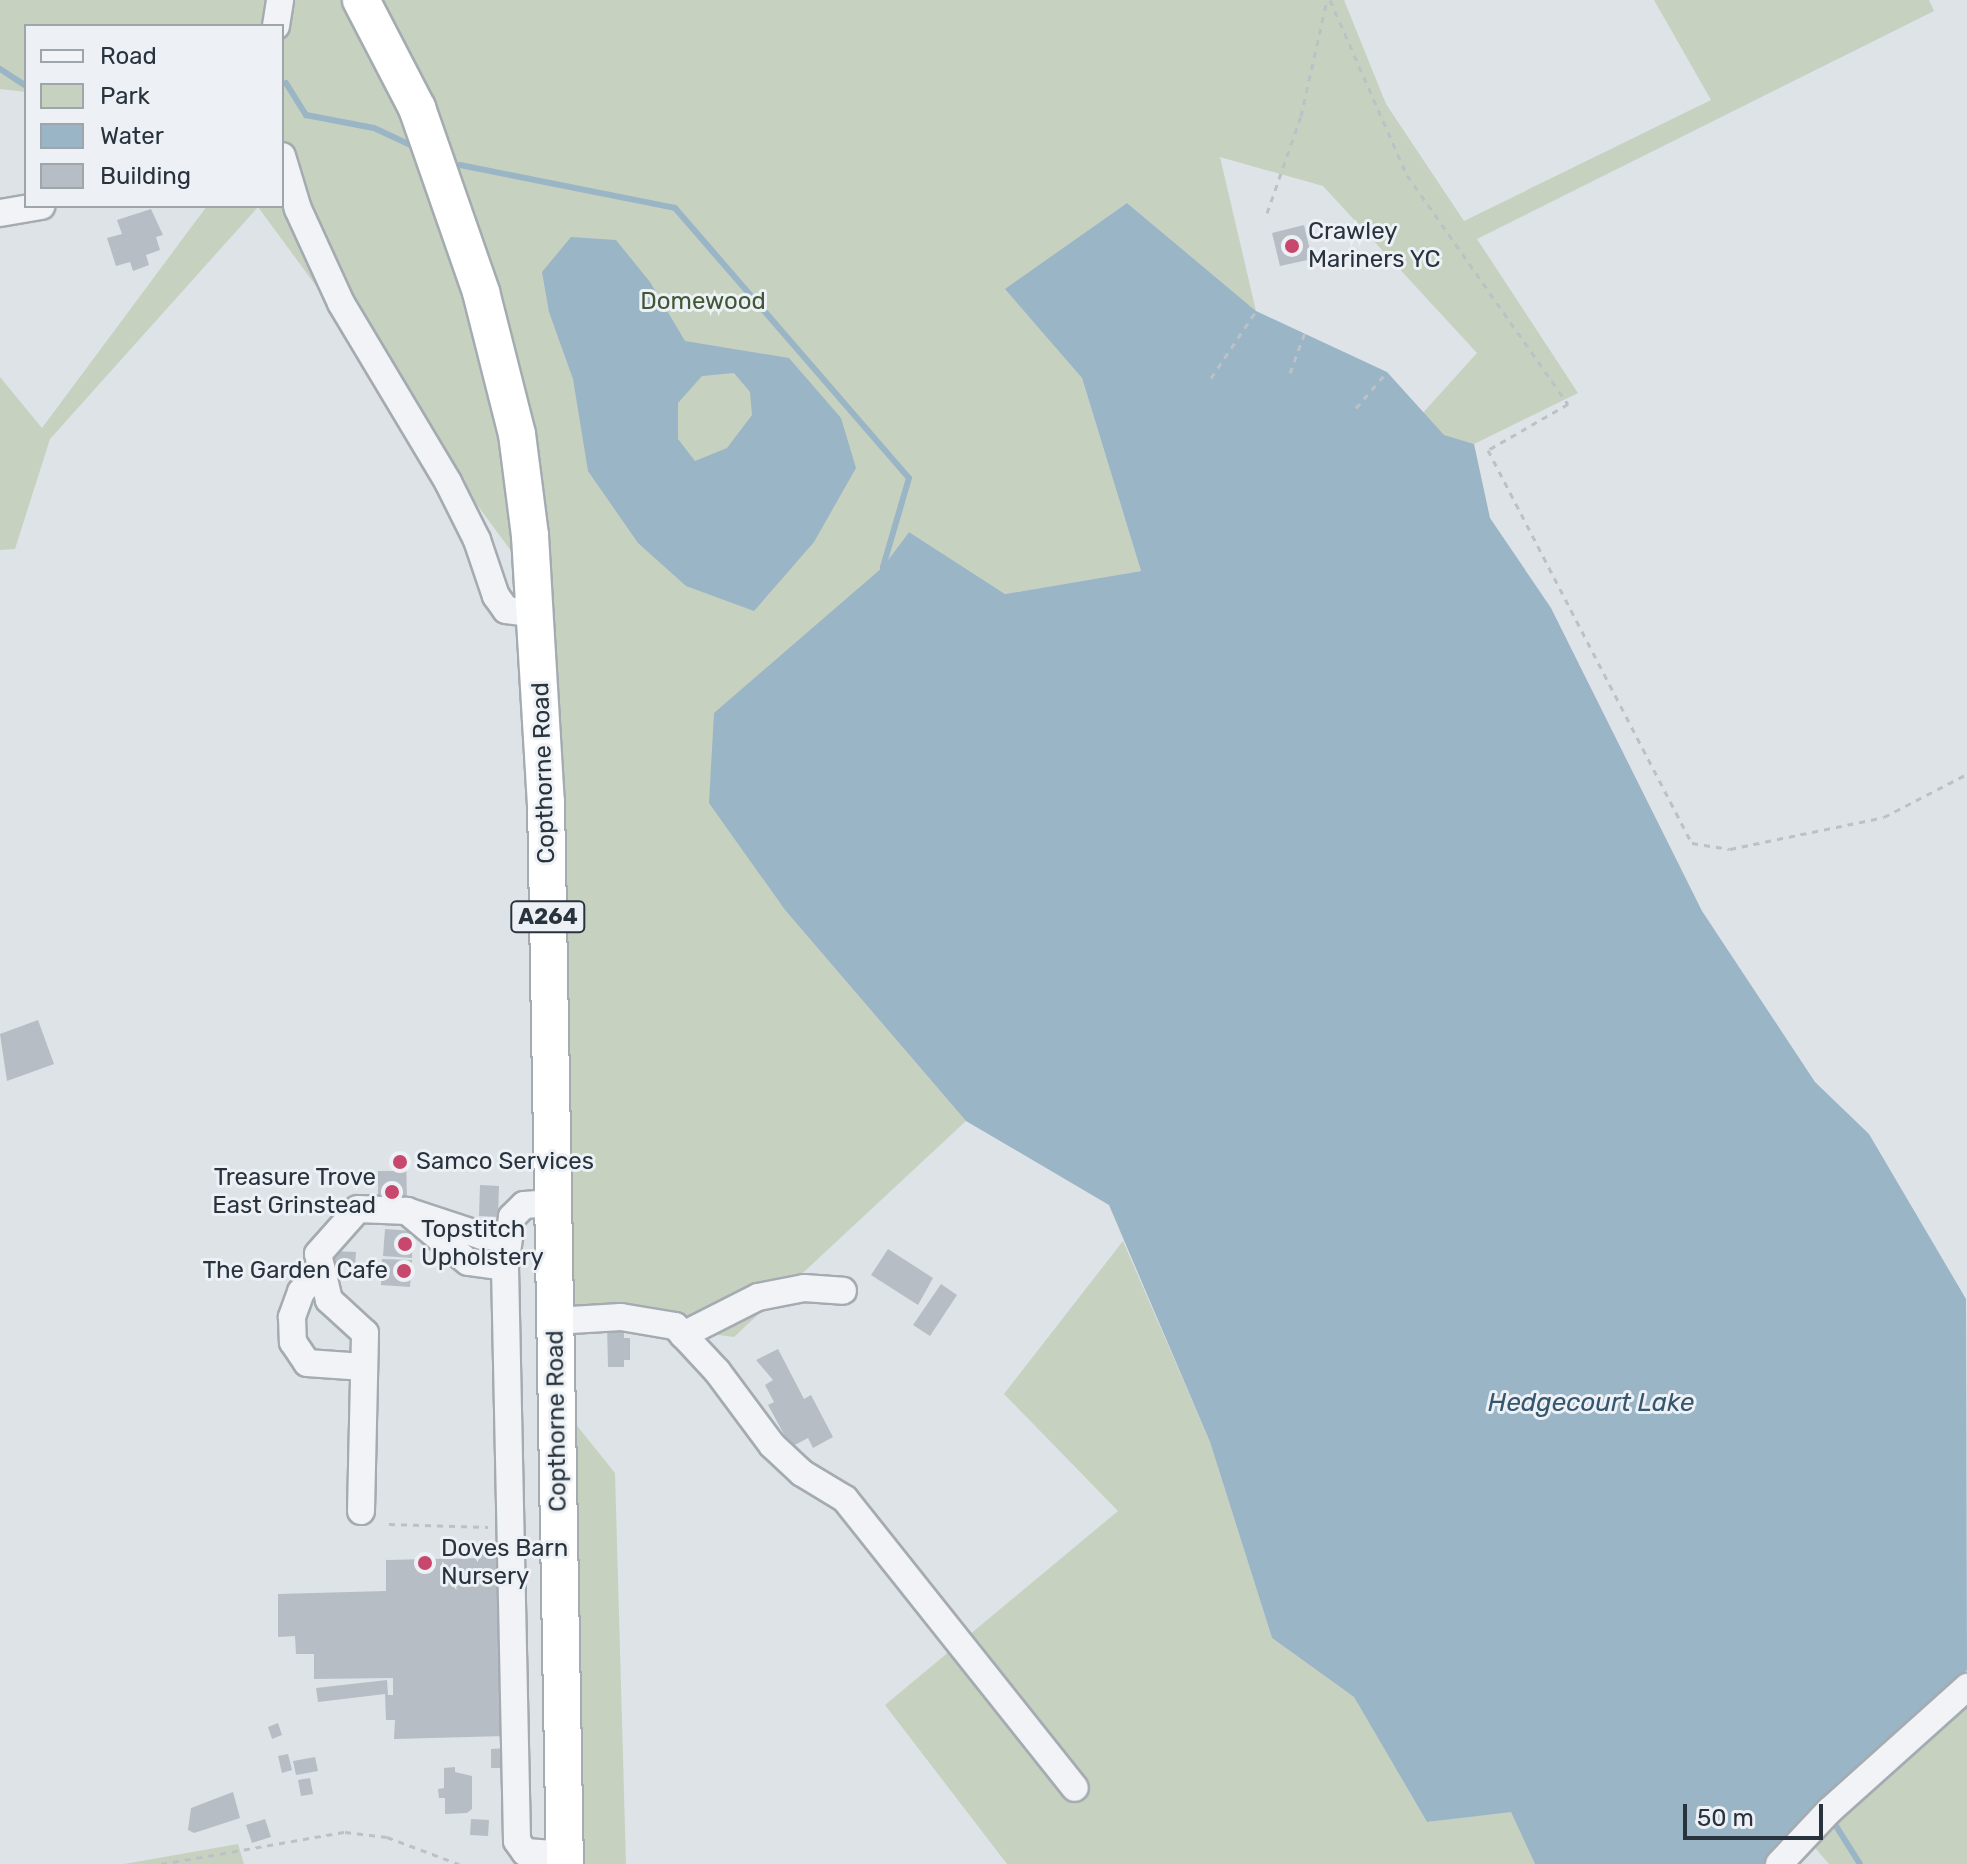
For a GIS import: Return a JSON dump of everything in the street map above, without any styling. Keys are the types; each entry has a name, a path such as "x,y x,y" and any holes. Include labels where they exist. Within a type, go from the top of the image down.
{"highway":[{"name":"Copthorne Road","path":"361,0 417,108 481,292 517,434 537,614 546,802 564,1860"}],"street":[{"path":"276,24 280,0"},
{"path":"284,163 298,209 341,303 448,482 477,540 496,596 506,610 537,614"},
{"path":"0,213 29,208"},
{"path":"552,1203 524,1205 512,1217 506,1236 505,1267 514,1546 517,1841 525,1852 564,1860"},
{"path":"361,1511 365,1333 329,1300 318,1254 358,1209 407,1211 482,1236 506,1236"},
{"path":"407,1211 468,1262 505,1267"},
{"path":"322,1270 301,1292 292,1317 293,1342 307,1363 364,1367"},
{"path":"683,1335 758,1297 804,1288 843,1291"},
{"path":"554,1321 621,1317 675,1326 772,1445 802,1473 845,1499 1075,1788"},
{"path":"1779,1864 1829,1811 1967,1687"}],"path":[{"path":"1267,213 1301,116 1328,0"},
{"path":"1328,0 1407,175 1568,404 1488,450 1692,843 1730,849 1884,817 1967,774"},
{"path":"1211,378 1256,311"},
{"path":"1290,373 1305,332"},
{"path":"1356,408 1387,372"},
{"path":"389,1524 492,1527"},
{"path":"161,1864 345,1832 387,1837 459,1864"}],"green space":[{"name":"Domewood","path":"0,0 1344,0 1386,104 1464,221 1711,100 1654,0 1929,0 1934,11 1477,239 1578,393 1474,444 1444,436 1421,415 1477,353 1323,186 1220,157 1256,311 1127,203 1006,289 1082,378 1141,571 1005,594 909,532 710,803 785,910 966,1121 734,1337 554,1313 514,555 259,208 284,208 284,24 24,24 24,92 0,89"},
{"name":"Domewood","path":"206,208 257,208 50,439 15,549 0,550 0,377 42,428"},
{"path":"1123,1241 1210,1442 1272,1638 1354,1697 1427,1822 1511,1811 1535,1864 1007,1864 885,1705 1118,1511 1004,1394"},
{"path":"570,1417 615,1473 626,1864 581,1864"},
{"path":"1967,1697 1967,1864 1829,1864 1811,1843"},
{"path":"238,1844 244,1864 123,1864 130,1863"}],"water":[{"name":"Hedgecourt Lake","path":"1127,203 1256,311 1387,372 1444,435 1474,444 1490,518 1551,608 1702,911 1815,1082 1869,1134 1966,1299 1967,1670 1909,1719 1776,1864 1535,1864 1511,1812 1427,1822 1354,1697 1272,1638 1210,1442 1109,1205 966,1121 785,910 709,803 714,713 883,567 909,532 1005,594 1141,571 1082,378 1005,289"},
{"path":"571,237 616,240 650,282 685,341 789,358 841,418 856,468 814,542 754,611 686,586 638,543 588,471 573,379 549,312 542,272","holes":["734,373 750,392 752,415 727,448 695,461 678,439 678,403 702,376"]}],"building":[{"path":"151,209 163,235 156,237 160,250 146,255 149,265 133,271 130,262 116,266 107,238 122,234 117,220"},
{"name":"Crawley Mariners YC","path":"1304,225 1312,259 1280,266 1272,233"},
{"path":"38,1020 54,1064 7,1081 0,1034"},
{"name":"Treasure Trove East Grinstead","path":"393,1154 406,1154 407,1203 378,1203 378,1171 393,1171"},
{"path":"480,1185 499,1186 498,1217 479,1216"},
{"path":"385,1229 413,1231 412,1258 383,1256"},
{"path":"888,1249 933,1278 918,1305 871,1275"},
{"path":"330,1251 356,1252 355,1265 328,1264"},
{"path":"382,1259 412,1260 410,1287 381,1285"},
{"path":"941,1284 957,1295 930,1336 913,1325"},
{"path":"607,1325 624,1325 624,1338 630,1338 630,1360 624,1360 624,1367 608,1367"},
{"path":"778,1349 804,1399 811,1395 833,1437 813,1448 808,1438 791,1447 768,1405 774,1402 765,1385 773,1380 756,1360"},
{"path":"501,1546 505,1736 394,1739 395,1720 386,1720 385,1694 318,1702 316,1688 387,1680 388,1695 393,1695 393,1678 314,1679 314,1654 296,1654 295,1636 278,1637 278,1594 386,1591 386,1560 478,1558 477,1547"},
{"path":"278,1723 282,1735 272,1739 268,1727"},
{"path":"507,1748 508,1768 491,1768 491,1749"},
{"path":"288,1754 292,1770 282,1773 278,1756"},
{"path":"315,1757 318,1771 296,1775 293,1761"},
{"path":"455,1767 455,1772 472,1776 472,1809 467,1813 445,1814 445,1798 439,1798 438,1789 444,1788 444,1768"},
{"path":"310,1778 313,1794 301,1796 298,1780"},
{"path":"233,1792 240,1818 194,1833 188,1830 191,1808"},
{"path":"265,1819 271,1837 252,1843 246,1825"},
{"path":"471,1819 489,1820 488,1836 470,1835"}],"waterway":[{"path":"0,69 24,85"},
{"path":"286,83 306,115 374,128 415,147"},
{"path":"460,165 675,208 909,478 883,567"},
{"path":"1831,1818 1860,1864"}],"place":[{"name":"Crawley Mariners YC","path":"1292,246"},
{"name":"Samco Services","path":"400,1162"},
{"name":"Treasure Trove East Grinstead","path":"392,1192"},
{"name":"Topstitch Upholstery","path":"405,1244"},
{"name":"The Garden Cafe","path":"404,1271"},
{"name":"Doves Barn Nursery","path":"425,1563"}]}
